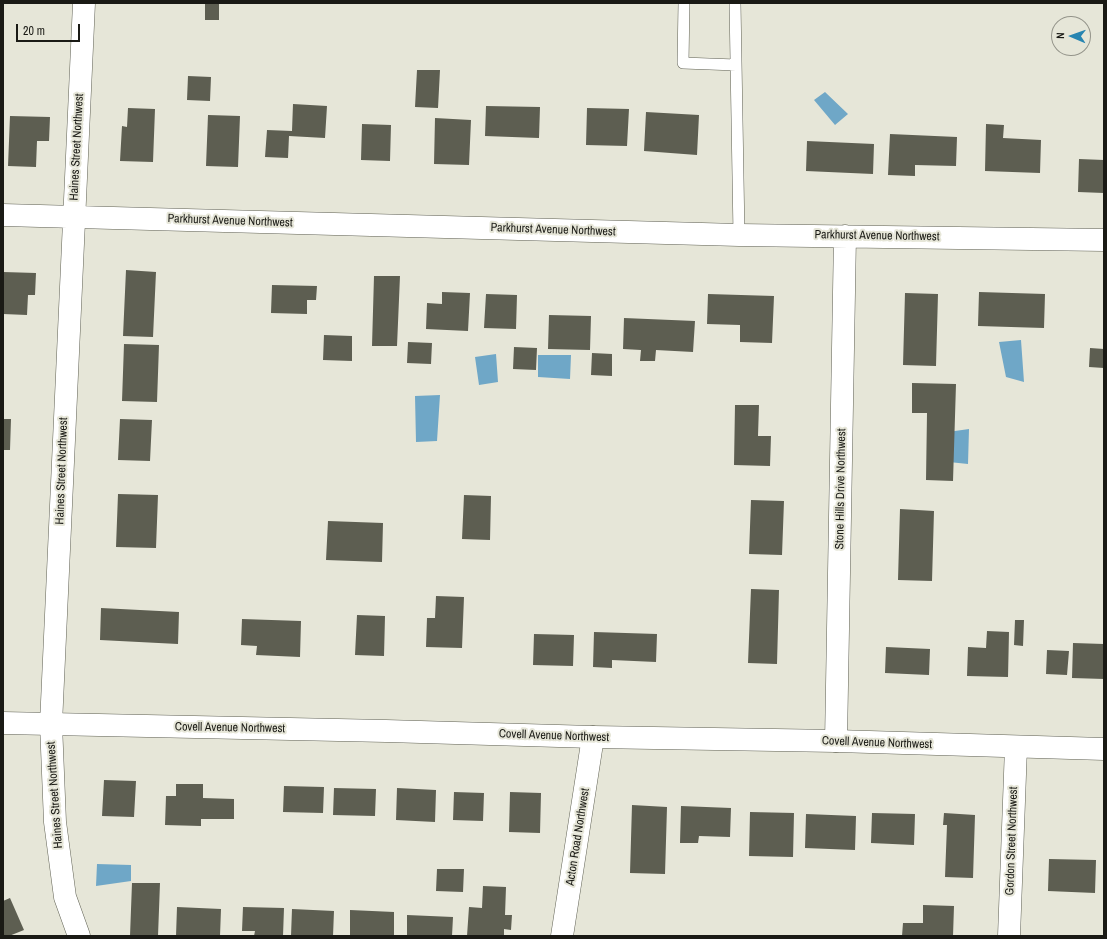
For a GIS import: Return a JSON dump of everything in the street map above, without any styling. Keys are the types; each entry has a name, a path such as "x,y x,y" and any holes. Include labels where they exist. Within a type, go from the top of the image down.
{"street":[{"name":"Haines Street Northwest","path":"79,936 65,897 55,822 51,724 73,217 84,3"},
{"name":"Parkhurst Avenue Northwest","path":"3,215 739,234 1104,240"},
{"name":"Stone Hills Drive Northwest","path":"836,742 845,236"},
{"name":"Covell Avenue Northwest","path":"3,723 1104,749"},
{"name":"Acton Road Northwest","path":"562,936 593,737"},
{"name":"Gordon Street Northwest","path":"1009,936 1016,747"}],"lane":[{"path":"684,3 683,63 736,65"},
{"path":"735,3 739,234"}],"water":[{"path":"825,92 848,114 835,125 814,100"},
{"path":"1021,340 1024,382 1006,377 999,342"},
{"path":"496,354 498,382 479,385 475,357"},
{"path":"538,355 571,355 570,379 538,377"},
{"path":"440,395 437,441 416,442 415,396"},
{"path":"969,429 968,464 949,462 948,432"},
{"path":"97,864 131,865 131,881 96,886"}],"building":[{"path":"205,3 219,3 219,20 205,20"},
{"path":"417,70 440,70 438,108 415,107"},
{"path":"188,76 211,77 210,101 187,100"},
{"path":"293,104 327,106 325,138 289,136 288,158 265,157 267,130 292,131"},
{"path":"486,106 540,107 539,138 485,136"},
{"path":"128,108 155,109 153,162 120,161 122,126 127,127"},
{"path":"587,108 629,109 627,146 586,145"},
{"path":"646,112 699,115 697,155 644,151"},
{"path":"208,115 240,116 238,167 206,166"},
{"path":"10,116 50,117 49,141 37,141 36,167 8,166"},
{"path":"435,118 471,120 469,165 434,164"},
{"path":"362,124 391,125 390,161 361,160"},
{"path":"986,124 1004,125 1003,138 1041,140 1040,173 985,171"},
{"path":"890,134 957,137 956,166 915,165 915,176 888,175"},
{"path":"807,141 874,144 873,174 806,171"},
{"path":"1079,159 1104,160 1104,193 1078,192"},
{"path":"126,270 156,272 153,337 123,336"},
{"path":"3,272 36,273 35,295 28,295 27,315 3,314"},
{"path":"374,276 400,276 397,346 372,346"},
{"path":"272,285 317,286 316,300 307,300 307,314 271,313"},
{"path":"442,292 470,293 468,331 426,329 427,303 442,304"},
{"path":"979,292 1045,294 1044,328 978,326"},
{"path":"905,293 938,294 936,366 903,365"},
{"path":"486,294 517,295 516,329 484,328"},
{"path":"708,294 774,296 772,343 740,342 740,325 707,324"},
{"path":"549,315 591,316 590,350 548,349"},
{"path":"624,318 695,321 693,352 656,350 655,361 640,361 641,350 623,349"},
{"path":"324,335 352,336 352,361 323,360"},
{"path":"408,342 432,343 431,364 407,363"},
{"path":"124,344 159,345 157,402 122,401"},
{"path":"514,347 537,348 536,370 513,369"},
{"path":"1090,348 1104,349 1104,368 1089,367"},
{"path":"592,353 612,354 612,376 591,375"},
{"path":"912,383 956,384 953,481 926,480 927,413 912,413"},
{"path":"735,405 759,405 758,436 771,436 770,466 734,465"},
{"path":"3,419 11,419 10,450 3,450"},
{"path":"120,419 152,420 150,461 118,460"},
{"path":"118,494 158,495 156,548 116,547"},
{"path":"464,495 491,496 490,540 462,539"},
{"path":"751,500 784,501 782,555 749,554"},
{"path":"900,509 934,511 932,581 898,580"},
{"path":"328,521 383,523 382,562 326,560"},
{"path":"751,589 779,590 777,664 748,663"},
{"path":"436,596 464,597 462,648 426,647 427,618 435,618"},
{"path":"101,608 179,612 178,644 100,640"},
{"path":"357,615 385,616 384,656 355,655"},
{"path":"242,619 301,621 300,657 256,655 257,646 241,645"},
{"path":"1015,620 1024,620 1023,646 1014,645"},
{"path":"987,631 1009,632 1008,677 967,676 968,647 986,648"},
{"path":"594,632 657,634 656,662 612,660 612,668 593,667"},
{"path":"534,634 574,635 573,666 533,665"},
{"path":"1073,643 1104,644 1104,679 1072,678"},
{"path":"886,647 930,649 929,675 885,673"},
{"path":"1047,650 1069,651 1067,675 1046,674"},
{"path":"104,780 136,781 134,817 102,816"},
{"path":"176,784 203,784 203,798 234,799 234,819 201,819 201,826 165,825 166,796 176,796"},
{"path":"284,786 324,787 323,813 283,812"},
{"path":"334,788 376,789 375,816 333,815"},
{"path":"397,788 436,790 435,822 396,820"},
{"path":"454,792 484,793 483,821 453,820"},
{"path":"510,792 541,793 540,833 509,832"},
{"path":"632,805 667,807 665,874 630,873"},
{"path":"681,806 731,808 730,837 699,836 698,843 680,843"},
{"path":"750,812 794,813 793,857 749,856"},
{"path":"872,813 915,814 914,845 871,843"},
{"path":"944,813 975,815 973,878 945,877 947,825 943,825"},
{"path":"806,814 856,816 855,850 805,848"},
{"path":"1049,859 1096,860 1095,893 1048,891"},
{"path":"437,869 464,869 463,892 436,891"},
{"path":"132,883 160,883 158,936 130,936"},
{"path":"483,886 506,887 505,915 512,915 511,930 504,929 504,936 467,936 469,907 482,908"},
{"path":"10,898 24,930 9,936 3,936 3,901"},
{"path":"923,905 954,906 953,936 902,936 903,923 923,923"},
{"path":"177,907 221,909 220,936 176,936"},
{"path":"243,907 284,908 283,936 254,936 255,931 242,931"},
{"path":"292,909 334,911 333,936 291,936"},
{"path":"350,910 394,912 394,936 350,936"},
{"path":"407,915 453,917 452,936 407,936"}]}
